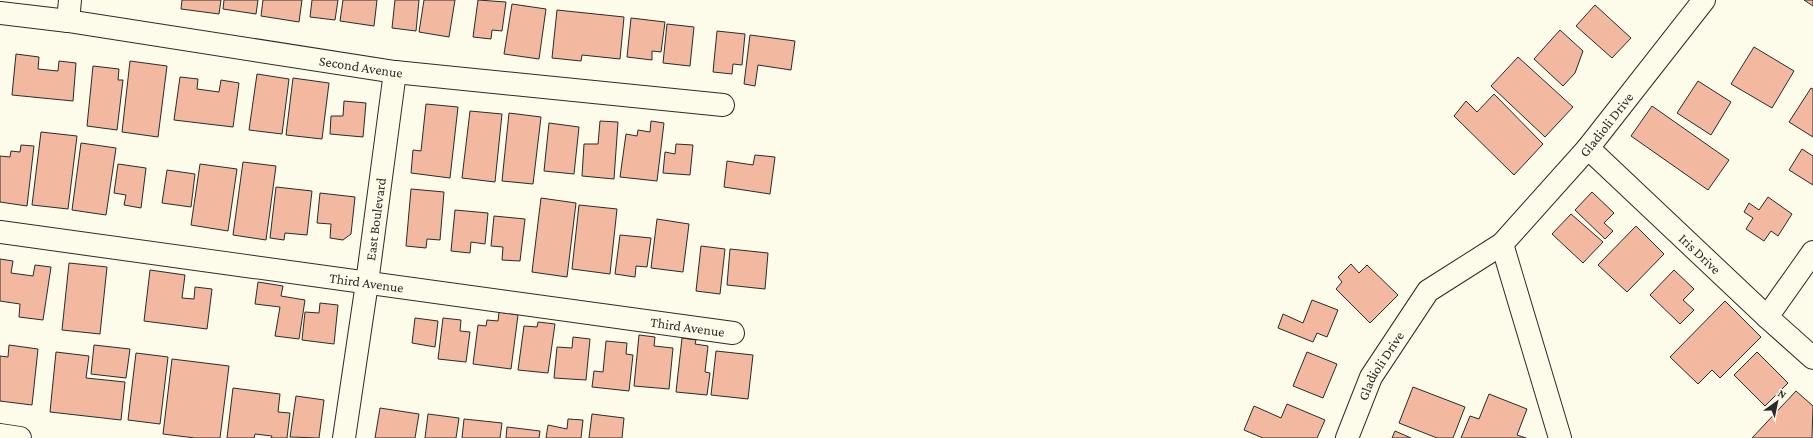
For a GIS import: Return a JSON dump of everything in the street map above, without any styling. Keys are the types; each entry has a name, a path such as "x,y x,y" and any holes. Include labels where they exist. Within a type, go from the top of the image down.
{"street":[{"name":"Gladioli Drive","path":"1347,438 1371,378 1428,291 1502,244 1588,148 1704,0"},
{"name":"Second Avenue","path":"0,13 69,10 395,72 723,105"},
{"name":"East Boulevard","path":"344,438 367,283 395,72"},
{"name":"Iris Drive","path":"1588,148 1767,317 1813,358"},
{"name":"Third Avenue","path":"0,232 734,333"},
{"path":"1502,244 1560,438"},
{"path":"1767,317 1813,252"},
{"path":"0,435 20,438"}],"building":[{"path":"182,0 221,0 219,14 181,9"},
{"path":"224,0 258,0 256,14 223,9"},
{"path":"263,0 302,0 299,22 261,16"},
{"path":"312,0 338,0 335,20 310,17"},
{"path":"343,0 377,0 374,26 340,21"},
{"path":"395,0 419,0 416,31 392,28"},
{"path":"424,0 455,0 449,37 419,32"},
{"path":"478,0 506,2 502,31 492,30 491,39 473,37"},
{"path":"1804,0 1813,0 1813,6"},
{"path":"512,4 546,9 539,59 504,54"},
{"path":"1595,5 1631,38 1612,58 1576,26"},
{"path":"557,10 624,17 620,59 582,55 581,61 552,58"},
{"path":"631,18 665,22 661,52 652,51 652,60 627,57"},
{"path":"667,24 694,27 690,66 663,63"},
{"path":"1560,30 1583,51 1575,73 1563,86 1534,59"},
{"path":"717,31 745,34 742,65 733,64 732,74 713,72"},
{"path":"750,35 795,41 791,70 758,65 755,86 744,84"},
{"path":"1754,47 1794,71 1772,108 1731,84"},
{"path":"16,54 39,57 38,69 58,71 59,61 76,63 73,101 12,95"},
{"path":"1518,57 1573,107 1545,137 1491,86"},
{"path":"130,61 167,66 158,137 122,132"},
{"path":"93,66 119,69 118,80 123,80 117,130 87,126"},
{"path":"257,74 289,79 282,134 249,130"},
{"path":"180,77 198,79 197,89 219,92 221,80 239,83 233,127 174,120"},
{"path":"293,78 329,83 322,139 286,135"},
{"path":"1698,81 1731,102 1711,135 1677,113"},
{"path":"1811,88 1813,89 1813,137 1789,122"},
{"path":"1494,94 1543,144 1514,175 1454,116 1466,101 1477,112"},
{"path":"344,101 366,103 363,137 330,134 331,116 343,116"},
{"path":"426,104 458,107 450,178 411,173 413,150 421,151"},
{"path":"1652,106 1729,160 1708,190 1631,136"},
{"path":"470,111 502,114 495,182 462,178"},
{"path":"509,113 541,117 533,184 502,181"},
{"path":"600,121 618,122 614,179 582,176 584,144 598,144"},
{"path":"651,121 664,123 657,181 620,177 626,134 637,136 638,130 650,132"},
{"path":"549,123 579,127 574,174 544,171"},
{"path":"41,132 77,136 68,209 32,205"},
{"path":"81,143 116,148 106,215 72,210"},
{"path":"676,144 693,145 690,175 663,173 665,152 675,154"},
{"path":"21,145 34,146 27,206 0,202 0,156 10,157 11,151 20,152"},
{"path":"1802,149 1813,156 1813,185 1789,170"},
{"path":"755,155 775,157 770,194 724,187 727,161 753,165"},
{"path":"243,162 276,166 266,240 233,235"},
{"path":"118,164 146,168 141,208 124,205 126,195 114,193"},
{"path":"200,164 237,169 228,231 191,225"},
{"path":"167,170 195,174 191,207 162,203"},
{"path":"276,187 312,191 307,235 285,233 284,240 270,238"},
{"path":"411,189 444,192 440,240 427,239 426,248 406,246"},
{"path":"1592,192 1614,213 1604,223 1613,231 1605,239 1575,210"},
{"path":"320,193 355,197 351,234 343,240 330,238 331,224 317,223"},
{"path":"1768,197 1792,214 1778,236 1771,231 1764,241 1746,229 1753,218 1744,212 1749,203 1759,210"},
{"path":"541,198 576,203 567,277 532,272"},
{"path":"579,205 617,209 610,274 572,269"},
{"path":"455,210 488,213 485,244 471,242 470,253 451,251"},
{"path":"1571,214 1603,242 1583,263 1552,234"},
{"path":"494,216 525,219 520,261 502,260 503,247 491,246"},
{"path":"657,219 689,224 683,272 651,268"},
{"path":"1636,226 1664,254 1627,292 1598,265"},
{"path":"620,235 651,238 647,267 636,266 635,277 615,274"},
{"path":"701,246 725,249 720,294 696,291"},
{"path":"730,249 768,253 765,289 727,285"},
{"path":"0,259 13,261 11,273 33,276 35,265 51,267 43,320 19,317 20,304 0,301"},
{"path":"69,263 107,267 100,334 62,330"},
{"path":"1351,264 1359,273 1367,265 1398,295 1370,323 1336,289 1342,282 1338,277"},
{"path":"150,270 185,275 182,298 194,299 195,287 212,289 207,329 144,321"},
{"path":"1674,270 1694,289 1683,300 1694,310 1680,324 1650,295"},
{"path":"258,282 283,286 281,296 305,300 299,339 275,336 280,307 255,304"},
{"path":"1312,300 1338,310 1327,337 1317,333 1313,342 1278,328 1283,314 1303,323"},
{"path":"1725,301 1761,337 1720,378 1712,370 1698,384 1670,357"},
{"path":"320,303 338,305 334,344 302,340 305,312 319,313"},
{"path":"499,312 518,315 511,369 473,364 478,325 486,326 487,320 498,321"},
{"path":"415,318 438,321 435,347 412,343"},
{"path":"443,318 461,320 460,331 470,332 466,362 438,359"},
{"path":"538,322 555,324 548,373 518,370 524,326 537,327"},
{"path":"639,335 655,337 654,346 673,348 669,389 634,386"},
{"path":"573,337 590,339 586,380 554,378 557,347 572,348"},
{"path":"682,338 696,340 695,344 708,346 705,372 710,373 707,395 676,392"},
{"path":"606,341 627,343 626,354 633,355 629,391 592,387 594,371 603,372"},
{"path":"9,345 38,349 32,405 0,401 0,356 8,357"},
{"path":"94,345 130,349 126,378 91,374"},
{"path":"716,351 753,355 748,399 711,395"},
{"path":"56,352 89,356 86,378 125,382 121,420 50,412"},
{"path":"1307,352 1337,364 1323,398 1293,386"},
{"path":"1757,352 1788,383 1765,406 1734,375"},
{"path":"136,353 168,357 160,424 128,420"},
{"path":"172,359 229,366 220,438 195,438 163,434"},
{"path":"1413,387 1465,407 1453,438 1437,438 1399,423"},
{"path":"233,388 280,394 278,412 290,413 287,438 271,438 272,436 255,434 254,438 227,438"},
{"path":"1796,391 1813,406 1812,438 1752,438"},
{"path":"1489,394 1527,409 1517,435 1526,438 1461,438 1470,416 1479,419"},
{"path":"296,396 324,400 319,438 290,437"},
{"path":"1287,404 1325,420 1317,438 1263,438 1244,430 1254,406 1281,418"},
{"path":"380,408 419,414 415,438 375,438"},
{"path":"428,414 459,418 456,438 425,438"},
{"path":"592,414 624,418 622,438 589,438"},
{"path":"464,419 502,423 500,438 462,438"},
{"path":"568,419 583,420 581,438 546,438 548,425 567,429"},
{"path":"507,427 540,431 539,438 506,438"},
{"path":"1395,431 1411,438 1392,438"}]}
